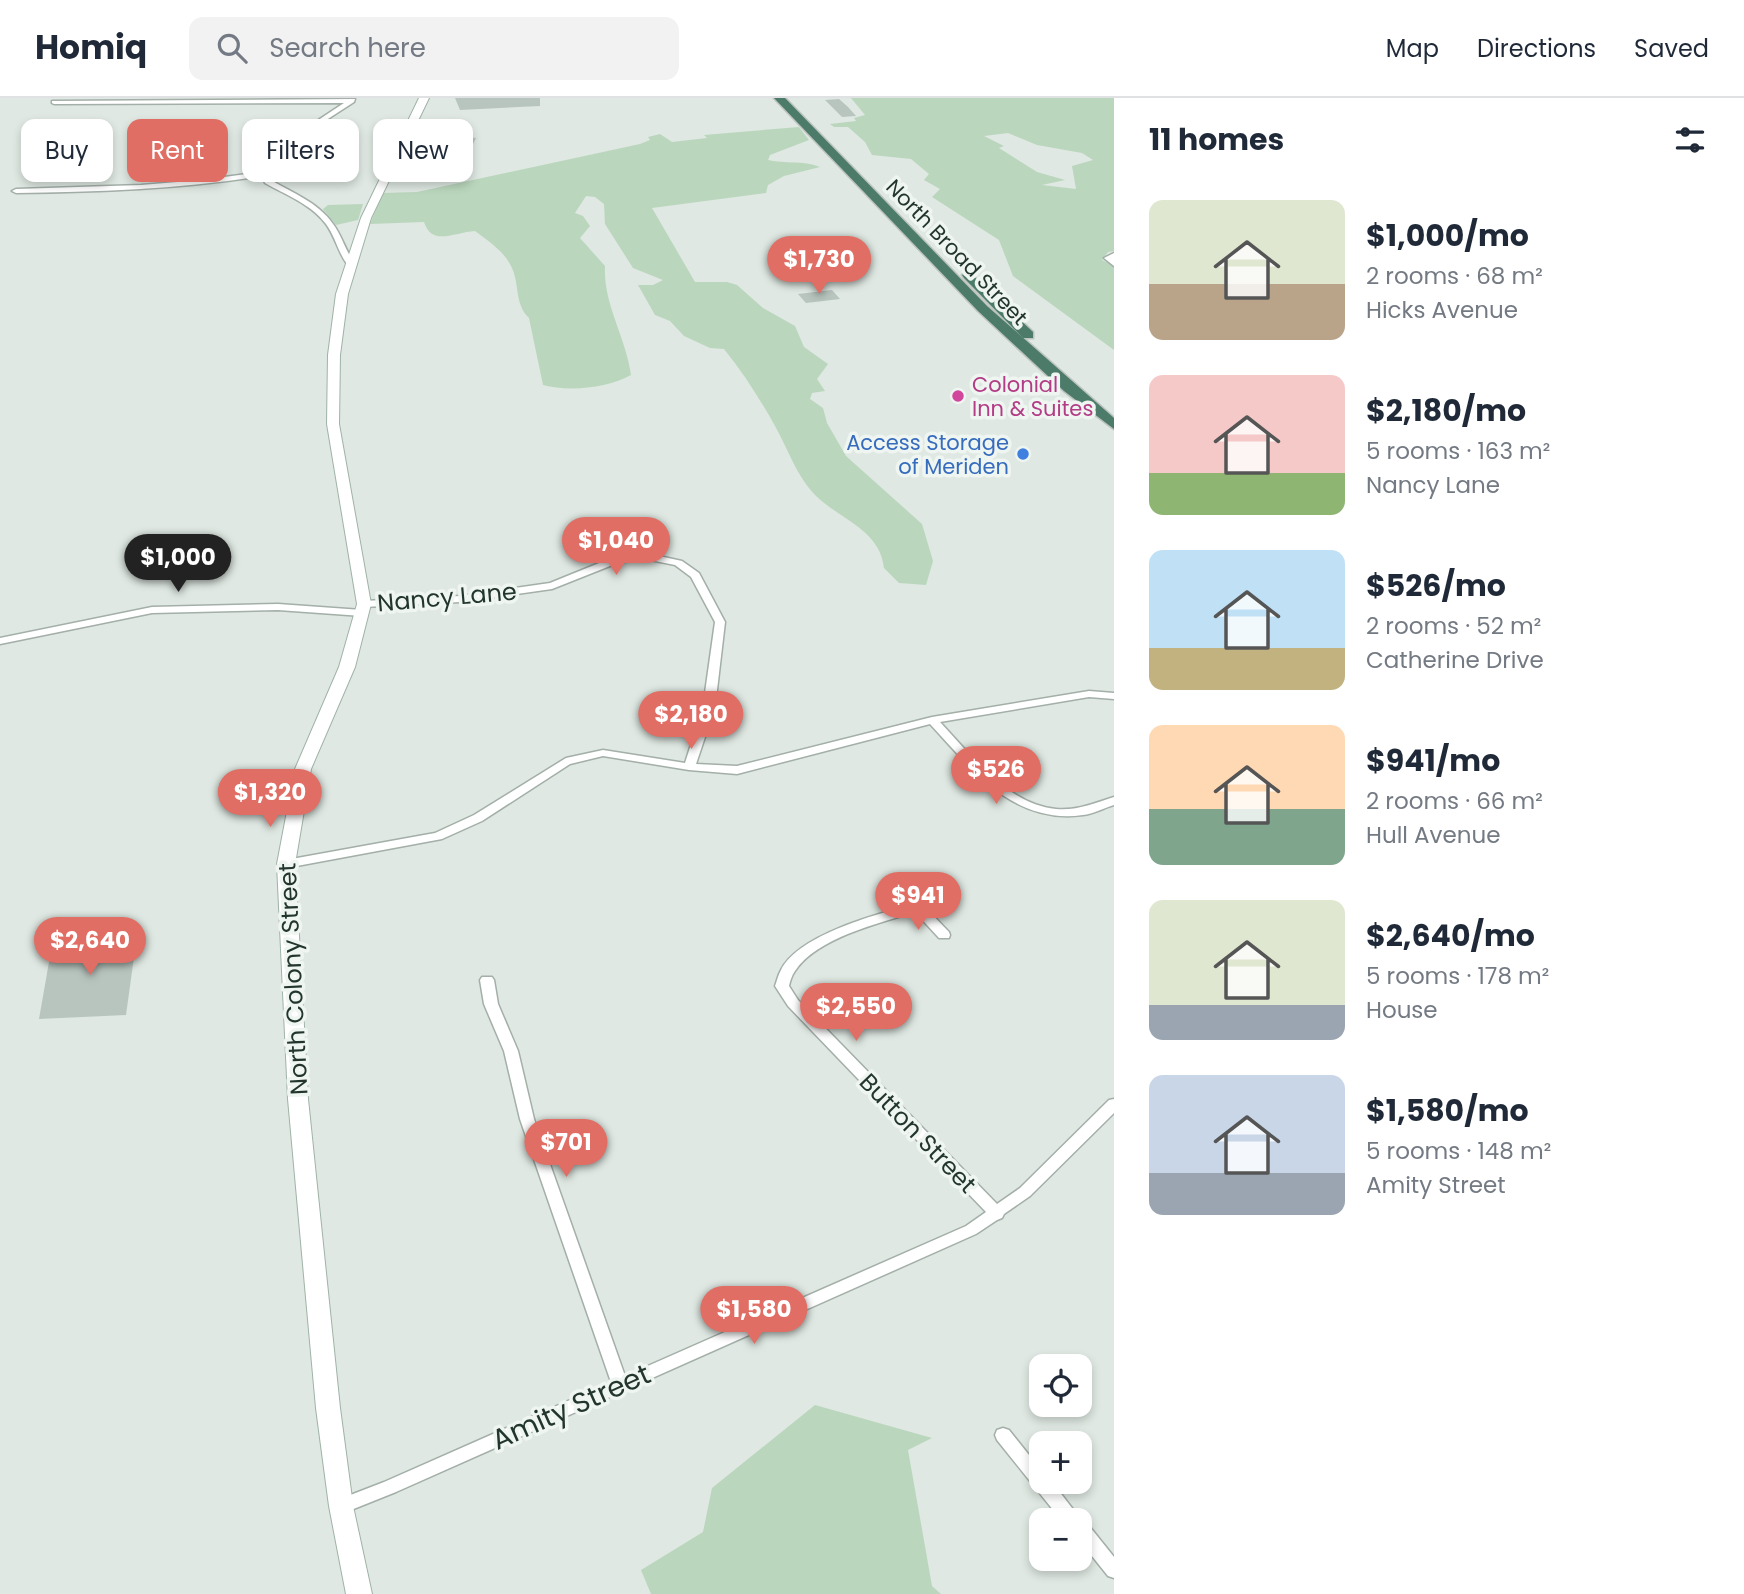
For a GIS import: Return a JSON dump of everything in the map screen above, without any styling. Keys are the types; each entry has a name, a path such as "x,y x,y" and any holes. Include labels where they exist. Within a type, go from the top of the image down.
{"highway":[{"name":"North Broad Street","path":"779,98 1032,358 1114,425"},
{"name":"North Broad Street","path":"794,98 906,212"},
{"name":"North Broad Street","path":"957,264 1048,354 1114,409"},
{"path":"962,289 979,287"}],"main road":[{"name":"North Colony Street","path":"359,1594 341,1506 328,1408 298,1099 286,864 303,769 347,667 363,608 333,424 334,355 350,262 383,177 424,98"}],"street":[{"path":"54,102 354,99"},
{"path":"324,119 354,99"},
{"path":"16,191 118,190 242,178"},
{"path":"271,182 324,216 331,225 342,254 350,262"},
{"path":"1114,255 1108,258 1114,264"},
{"name":"Nancy Lane","path":"0,641 152,610 363,608 460,599 552,586 618,559 650,557 678,563 695,575 720,622 709,707 689,767"},
{"path":"286,864 438,836 478,818 565,761 603,753 689,767 748,768 932,720 1089,694 1114,696"},
{"path":"932,720 1000,789 1024,806 1057,814 1094,810 1114,801"},
{"name":"Button Street","path":"944,935 918,907 853,926 824,940 786,973 782,986 793,1003 997,1214"},
{"path":"487,980 491,1004 511,1051 516,1083 536,1144 620,1384"},
{"name":"Amity Street","path":"341,1506 971,1230 1025,1192 1114,1104"},
{"path":"1003,1435 1029,1466"},
{"path":"1052,1494 1063,1508"},
{"path":"1092,1543 1114,1570"}],"green space":[{"path":"851,98 1114,98 1114,251 1108,252 1102,260 1114,266 1114,350 1013,276 999,240 932,197 940,189 924,180 929,174 911,159 872,155 865,142 848,127 834,127 830,124 856,121 854,118 865,115","holes":["1008,133 1037,145 1082,153 1093,160 1072,166 1076,189 1042,185 1065,180 1037,172 999,148 1004,146 984,136"]},
{"path":"799,127 809,140 770,155 768,160 820,167 784,176 768,185 766,193 652,208 695,282 727,282 737,285 763,308 795,326 804,347 828,364 817,379 825,391 812,393 810,399 823,408 827,423 846,456 922,524 933,561 926,585 899,583 884,568 881,555 867,535 809,488 764,406 724,349 710,348 684,336 670,321 655,315 638,285 653,285 663,280 633,268 605,224 604,204 595,197 586,196 575,213 583,216 590,226 580,238 605,266 611,307 625,347 631,375 588,388 543,385 529,318 519,300 514,273 504,255 485,238 475,231 438,236 428,230 424,222 370,224 383,193 417,192 473,182 640,144 650,140 648,137 660,134 672,142 707,138 704,135"},
{"path":"363,204 358,220 336,225 323,209 328,205"},
{"path":"815,1405 932,1438 908,1450 932,1586 941,1594 651,1594 641,1570 703,1532 712,1488"}],"building":[{"path":"455,98 540,98 540,106 460,110"},
{"path":"839,99 856,116 842,117 825,100"},
{"path":"832,290 840,299 806,303 798,294"},
{"path":"138,928 126,1015 39,1019 52,945 93,943 94,936 113,936 114,929"}],"place":[{"name":"Colonial Inn & Suites","path":"958,396"},
{"name":"Access Storage of Meriden","path":"1023,454"}]}
